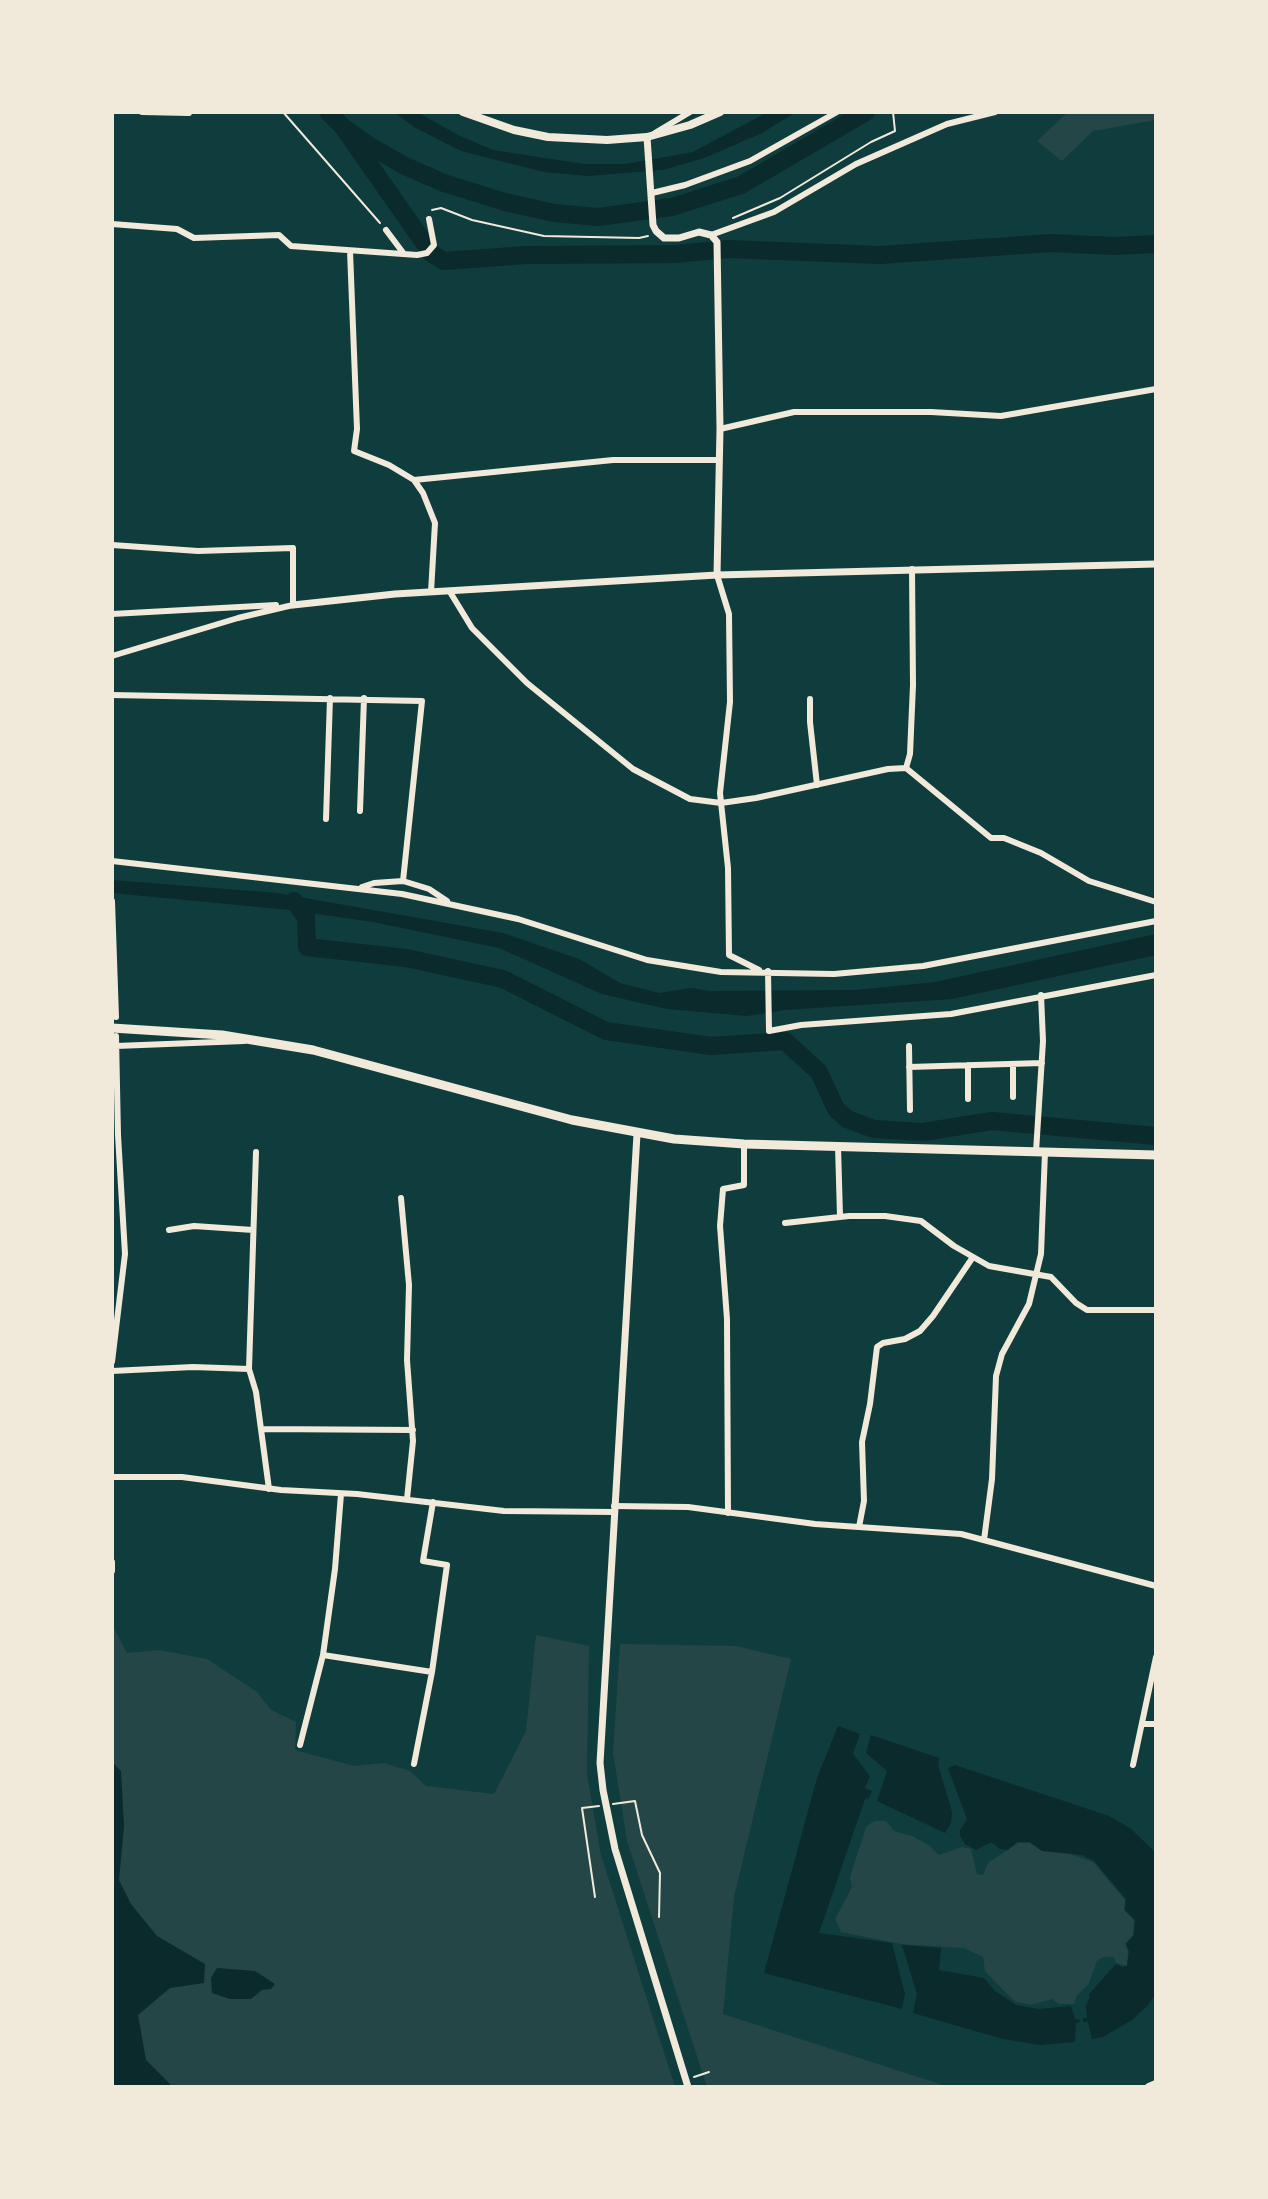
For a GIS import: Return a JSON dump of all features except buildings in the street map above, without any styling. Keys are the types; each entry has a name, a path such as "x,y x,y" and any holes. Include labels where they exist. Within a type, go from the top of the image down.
{"main road":[{"path":"463,112 514,130 548,137 607,140 647,137 690,125 720,112"},
{"path":"115,1039 164,1030 259,1041 342,1056 572,1120 637,1134 744,1144 1156,1155"},
{"path":"1149,2087 1156,2084"}],"street":[{"path":"142,112 189,113"},
{"path":"690,112 647,137 654,228 664,238 679,238 699,232 711,235 774,212 856,164 947,124 995,112"},
{"path":"652,193 685,185 750,161 837,112"},
{"path":"112,224 177,229 194,238 279,235 291,246 423,254 434,245 429,219"},
{"path":"386,230 404,254"},
{"path":"711,235 717,242 720,429 717,575 729,614 730,702 720,793 728,868 729,955 766,973"},
{"path":"350,251 357,429 354,451 389,465 414,480 423,493 435,523 431,592"},
{"path":"720,429 794,412 931,412 1001,416 1156,389"},
{"path":"414,480 613,460 718,460"},
{"path":"112,545 198,551 293,548 293,605"},
{"path":"112,614 293,605 431,592 717,575 1156,564"},
{"path":"906,768 910,754 913,685 912,569"},
{"path":"450,592 472,628 527,683 633,769 690,799 721,803 906,768 927,782 991,838 1004,838 1041,853 1089,881 1156,902"},
{"path":"112,656 238,618 293,605"},
{"path":"112,695 422,701 403,881"},
{"path":"326,819 330,698"},
{"path":"360,811 364,698"},
{"path":"810,699 817,785"},
{"path":"112,861 362,887 518,919 647,960 705,971 834,974 923,966 1156,921"},
{"path":"362,887 403,881 429,889 452,904"},
{"path":"112,901 116,1017"},
{"path":"766,973 769,1031 801,1025 951,1014 1156,975"},
{"path":"984,1540 992,1479 997,1368 1029,1304 1042,1243 1040,1152 1036,1133 1044,1029 1041,995"},
{"path":"112,1362 125,1254 114,1092 115,1039 259,1041"},
{"path":"909,1046 910,1110"},
{"path":"909,1067 1042,1063"},
{"path":"1013,1064 1013,1097"},
{"path":"968,1065 968,1099"},
{"path":"637,1134 600,1763 615,1849 688,2087"},
{"path":"728,1513 727,1319 720,1226 723,1189 744,1185 744,1144"},
{"path":"838,1146 840,1216"},
{"path":"256,1152 249,1369 256,1392 269,1489"},
{"path":"401,1198 409,1285 407,1360 413,1430 407,1499"},
{"path":"785,1223 840,1216 885,1216 921,1221 989,1266 1051,1277 1087,1310 1156,1310"},
{"path":"169,1230 194,1226 253,1230"},
{"path":"859,1527 864,1501 862,1442 877,1347 920,1331 973,1257"},
{"path":"112,1371 193,1367 249,1369"},
{"path":"262,1429 413,1430"},
{"path":"112,1477 167,1476 269,1489 526,1512 688,1507 859,1527 948,1533 1156,1586"},
{"path":"300,1745 323,1655 341,1494"},
{"path":"414,1764 432,1672 447,1565 423,1561 433,1502"},
{"path":"112,1562 112,1571"},
{"path":"323,1655 432,1672"},
{"path":"1133,1765 1156,1657"},
{"path":"1144,1724 1156,1724"}],"path":[{"path":"283,112 386,230"},
{"path":"726,221 780,198 871,142 895,131 893,112"},
{"path":"429,219 429,214 436,208 544,236 639,238 654,228"}],"shaded area":[{"path":"394,112 417,112 493,150 584,164 625,164 693,152 768,112 796,112 762,133 704,158 663,170 588,176 544,172 461,151 414,127"},
{"path":"1068,112 1156,112 1156,120 1093,131 1062,161 1037,141"},
{"path":"112,880 277,893 503,933 579,959 620,983 659,993 691,988 710,991 855,990 935,982 1156,934 1156,955 952,999 785,1010 747,1016 667,1009 602,994 499,948 373,922 290,910 112,893"},
{"path":"112,1624 127,1653 159,1650 207,1659 257,1692 271,1710 296,1722 295,1750 354,1766 384,1763 410,1771 426,1786 494,1794 526,1731 536,1635 589,1646 587,1774 601,1855 675,2087 112,2087"},
{"path":"620,1644 736,1646 791,1659 734,1897 723,2014 949,2087 707,2087 627,1841 613,1753"},
{"path":"838,1726 860,1734 853,1754 870,1776 865,1788 872,1791 865,1799 819,1933 892,1943 905,1994 902,2009 764,1973 817,1778"},
{"path":"871,1735 939,1758 938,1765 952,1812 951,1823 945,1833 877,1801 887,1771 866,1753"},
{"path":"112,1762 121,1771 124,1826 119,1880 131,1904 157,1936 205,1964 204,1983 170,1988 138,2015 146,2060 173,2087 112,2087"},
{"path":"955,1765 1109,1816 1130,1828 1156,1853 1156,1994 1132,2020 1103,2037 1092,2039 1088,2022 1083,2022 1083,2018 1087,2018 1089,1994 1116,1964 1127,1966 1129,1951 1126,1944 1134,1935 1135,1920 1125,1910 1126,1899 1094,1861 1082,1855 1042,1851 1030,1842 1017,1842 1008,1850 1000,1849 991,1842 976,1850 965,1844 960,1830 967,1819 948,1768"},
{"path":"874,1821 886,1821 894,1831 914,1837 939,1855 962,1847 971,1849 977,1874 983,1875 988,1863 1018,1843 1030,1843 1042,1851 1067,1853 1093,1862 1125,1900 1124,1910 1134,1920 1133,1935 1125,1944 1127,1966 1116,1963 1114,1957 1103,1957 1097,1961 1088,1985 1077,1995 1074,2004 1059,2004 1052,1999 1031,2005 1016,2002 985,1971 983,1957 964,1948 901,1944 841,1932 835,1919 852,1887 850,1877 866,1827"},
{"path":"902,1945 941,1948 939,1970 984,1978 995,1991 1016,2005 1038,2009 1071,2006 1075,2019 1080,2022 1076,2023 1075,2042 1040,2045 1003,2039 913,2013 917,1994"},
{"path":"217,1968 255,1971 275,1984 251,1999 230,1999 212,1993 211,1978"}],"waterway":[{"path":"328,112 370,146 444,183 554,213 598,217 672,207 741,185 866,112"},
{"path":"343,127 432,254 444,261 526,255 675,254 728,249 880,255 1051,243 1156,244"},
{"path":"294,901 306,917 307,947 406,958 503,979 606,1031 711,1046 785,1041 819,1072 836,1109 847,1119 874,1129 923,1132 992,1121 1156,1136"}]}
